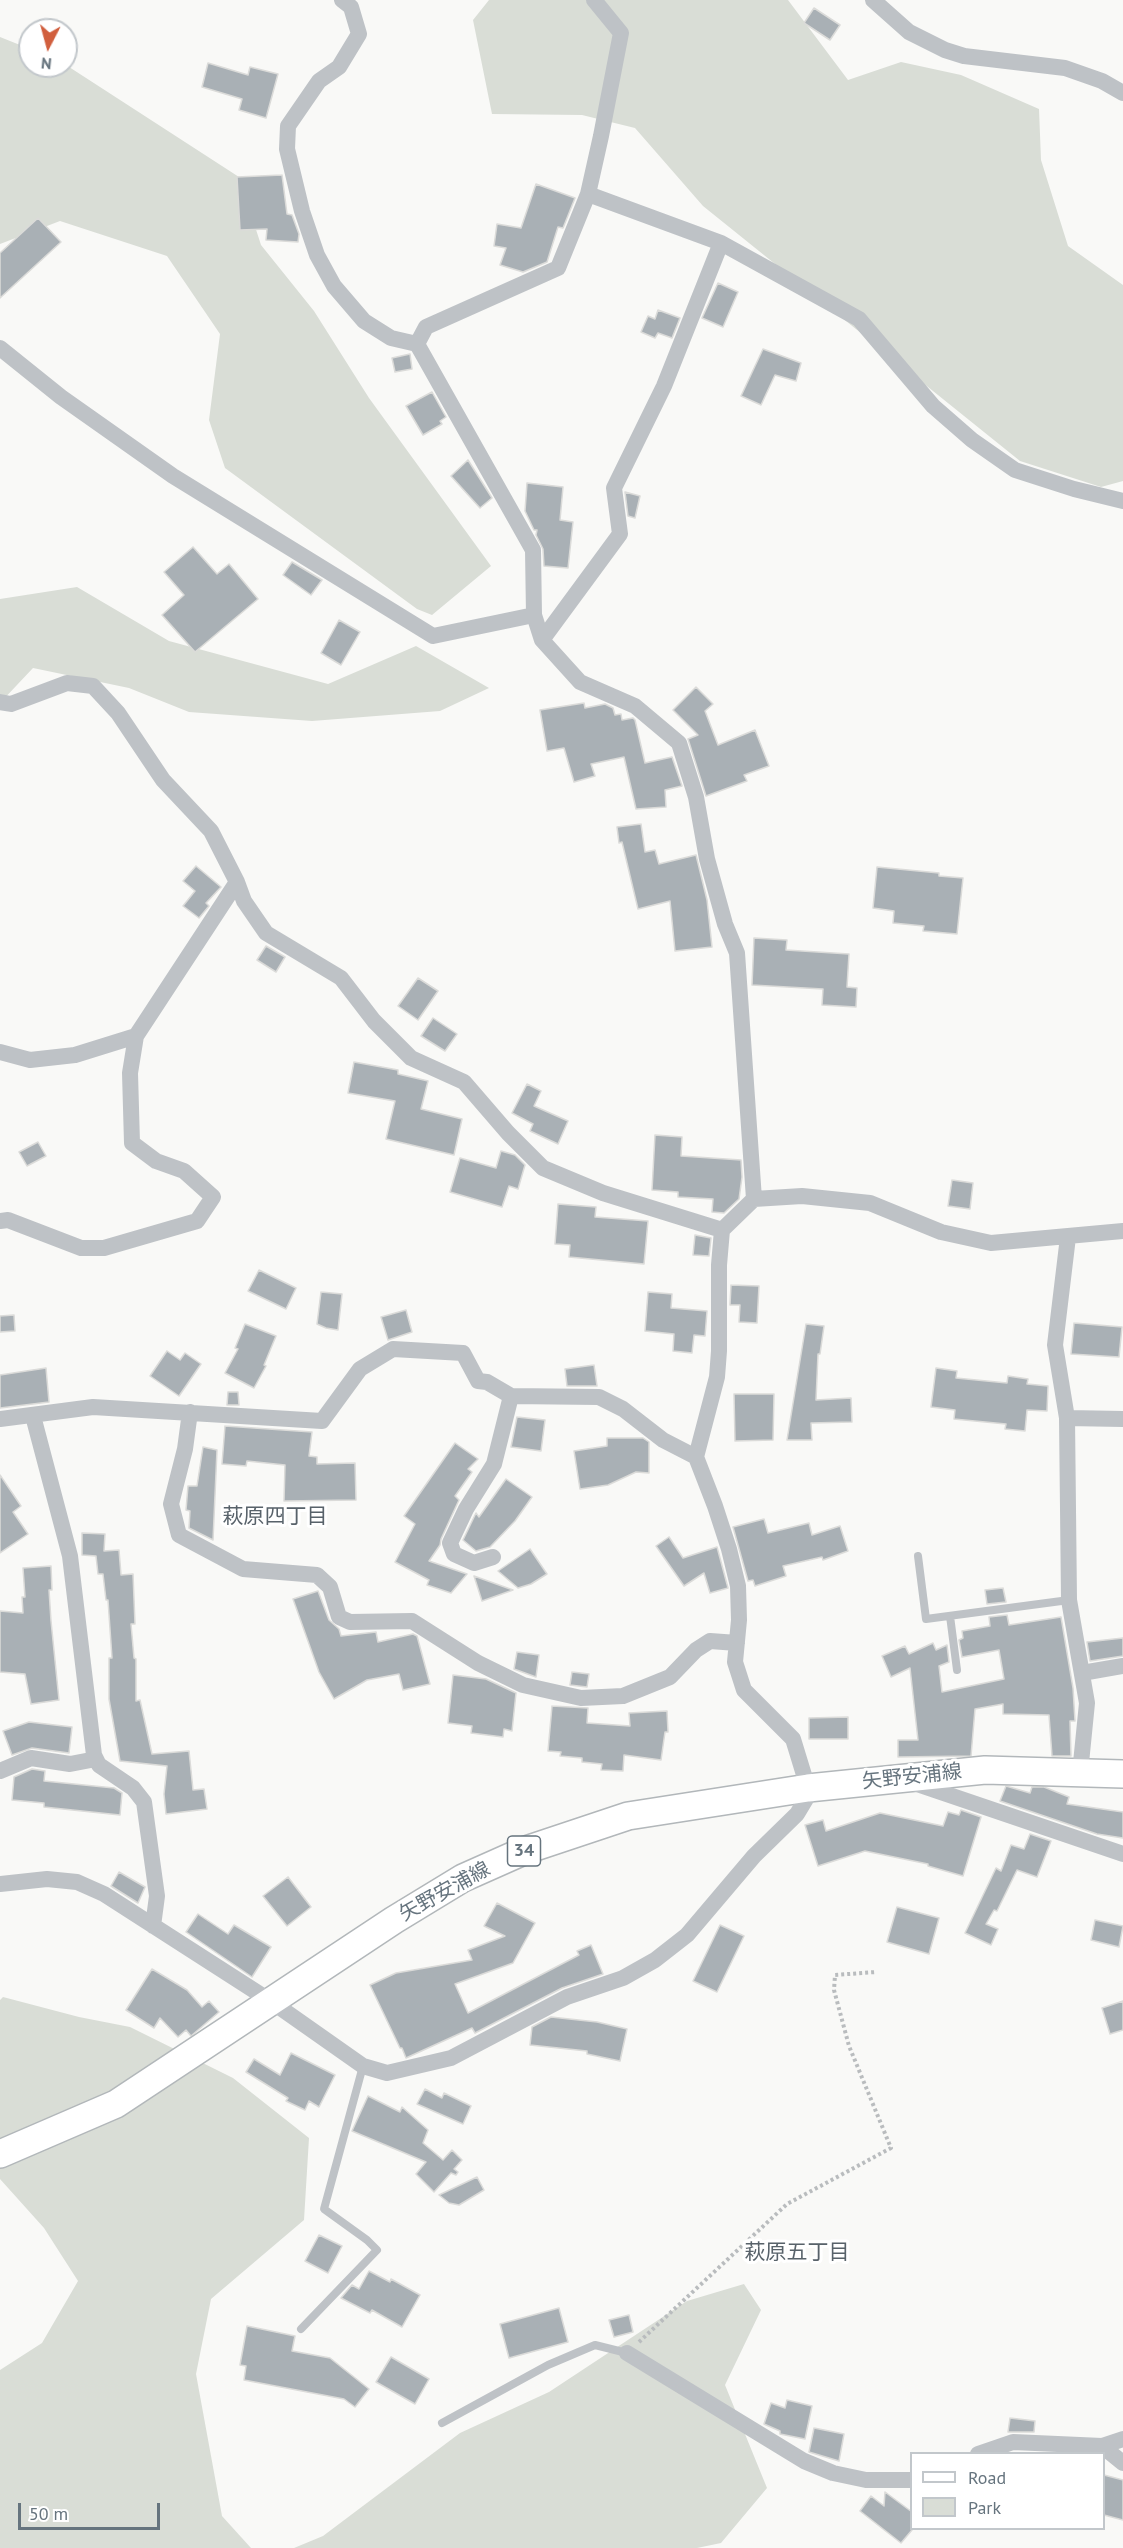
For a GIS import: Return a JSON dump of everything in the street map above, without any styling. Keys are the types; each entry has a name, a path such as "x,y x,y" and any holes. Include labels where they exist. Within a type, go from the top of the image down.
{"main road":[{"name":"矢野安浦線","path":"0,2154 116,2104 394,1920 463,1878 526,1850 628,1816 808,1788 985,1770 1123,1774"}],"street":[{"path":"342,0 351,6 358,34 339,67 320,81 288,126 287,149 302,211 317,255 334,286 364,321 391,338 417,344 533,550 534,615 542,639 580,682 635,706 679,743 696,797 707,859 725,924 737,953 754,1199"},
{"path":"417,344 426,327 558,268 588,194 602,136 621,33 594,0"},
{"path":"873,0 909,32 945,50 964,56 1065,68 1102,81 1123,93"},
{"path":"588,194 721,243 859,319 933,406 972,440 1015,470 1074,489 1123,501"},
{"path":"542,639 620,534 614,488 664,386 721,243"},
{"path":"0,348 61,397 172,476 433,636 534,615"},
{"path":"0,702 11,704 67,683 93,686 118,713 163,780 211,831 244,901 266,933 341,978 374,1021 411,1058 464,1082 508,1133 543,1168 603,1193 722,1230"},
{"path":"0,1221 8,1220 81,1248 104,1248 197,1221 213,1197 184,1171 156,1161 132,1143 130,1073 136,1036 237,882"},
{"path":"0,1052 30,1060 64,1056 136,1036"},
{"path":"0,1884 47,1879 77,1882 104,1894 272,2002 363,2066 387,2073 451,2058 567,1997 623,1978 655,1960 687,1935 754,1856 797,1814 806,1799 808,1788 793,1739 744,1690 735,1662 739,1620 738,1586 722,1528 696,1457 717,1377 719,1265 722,1230 754,1199 802,1196 870,1203 941,1232 992,1243 1123,1231"},
{"path":"1068,1237 1055,1345 1067,1418 1069,1600 1088,1703 1080,1773"},
{"path":"0,1419 93,1407 322,1421 360,1369 393,1348 463,1353 478,1381 487,1382 512,1396 599,1397 622,1409 663,1440 696,1457"},
{"path":"493,1557 474,1563 454,1554 450,1544 466,1509 494,1464 512,1396"},
{"path":"190,1412 185,1449 171,1504 179,1535 243,1569 317,1575 330,1587 339,1617 350,1622 412,1621 478,1663 523,1685 581,1698 623,1696 670,1677 696,1650 710,1641 736,1643"},
{"path":"33,1416 70,1556 91,1744 99,1766 133,1788 144,1802 157,1896 153,1926"},
{"path":"1067,1418 1123,1419"},
{"path":"1082,1673 1123,1666"},
{"path":"0,1771 31,1758 70,1764 96,1759"},
{"path":"899,1778 1123,1854"},
{"path":"627,2353 804,2461 833,2473 866,2480 910,2480"},
{"path":"984,2452 1013,2442 1102,2446 1123,2439"},
{"path":"1102,2446 1123,2463"}],"lane":[{"path":"918,1556 926,1619 1069,1600"},
{"path":"950,1616 957,1670"},
{"path":"301,2329 377,2250 324,2209 363,2066"},
{"path":"442,2423 548,2365 595,2345 627,2353"}],"path":[{"path":"627,2353 787,2204 891,2148 849,2046 834,1989 836,1975 876,1972"}],"green space":[{"path":"489,0 788,0 848,80 901,62 961,75 1039,109 1041,160 1068,246 1123,285 1123,481 1101,487 1020,461 703,206 635,128 582,115 492,114 473,20"},
{"path":"0,37 18,44 18,78 78,78 78,73 239,177 261,245 314,311 369,398 491,566 432,615 417,609 225,468 209,420 220,334 167,256 60,221 0,244"},
{"path":"77,587 169,641 328,684 416,646 489,688 440,711 312,721 189,712 129,688 33,668 0,703 0,599"},
{"path":"3,1997 79,2017 130,2027 233,2078 309,2138 304,2220 211,2299 196,2374 222,2516 251,2548 0,2548 0,2370 42,2343 78,2281 44,2228 0,2179 0,2000"},
{"path":"744,2284 761,2310 725,2385 767,2488 721,2543 697,2548 294,2548 323,2536 460,2433 549,2392 687,2301"}],"building":[{"path":"814,8 840,25 830,40 804,23"},
{"path":"208,63 248,75 250,67 278,74 266,118 239,110 242,99 202,87"},
{"path":"282,175 287,214 292,215 299,234 298,242 266,240 267,229 240,230 237,177"},
{"path":"536,184 575,198 563,228 558,227 547,262 523,272 500,265 506,248 494,246 497,224 521,228"},
{"path":"38,218 61,242 0,298 0,253"},
{"path":"718,283 738,292 723,327 702,318"},
{"path":"658,310 680,318 672,338 658,333 655,338 641,332 648,316 655,319"},
{"path":"763,349 801,363 796,381 775,375 761,405 741,396"},
{"path":"410,354 412,369 395,372 392,358"},
{"path":"432,392 446,417 440,421 442,424 423,435 406,406"},
{"path":"468,460 492,498 480,508 451,476"},
{"path":"527,483 563,487 560,520 573,522 568,568 544,566 543,549 536,535 537,530 534,530 525,511"},
{"path":"625,492 640,496 635,518 628,516"},
{"path":"193,547 217,574 229,564 258,599 195,652 162,615 184,595 164,572"},
{"path":"292,562 322,580 311,595 283,575"},
{"path":"339,620 360,632 341,665 321,653"},
{"path":"696,687 713,704 705,711 718,745 755,730 769,766 744,775 747,781 706,796 688,739 698,735 673,710"},
{"path":"584,703 585,708 605,704 613,708 615,715 621,714 622,720 633,718 645,763 672,757 682,786 665,790 666,807 636,809 624,757 591,764 595,776 574,782 564,748 547,751 540,710"},
{"path":"641,824 645,852 655,850 659,864 696,855 707,900 712,947 675,951 670,901 638,909 622,842 619,843 617,827"},
{"path":"196,866 221,887 206,903 209,906 199,918 183,906 195,891 183,881"},
{"path":"877,867 939,873 939,876 963,878 957,934 923,931 924,926 893,923 894,911 873,908"},
{"path":"754,938 787,940 786,950 849,954 847,987 857,988 856,1007 822,1005 823,989 752,985"},
{"path":"266,946 285,957 276,972 257,960"},
{"path":"418,978 438,991 418,1020 398,1006"},
{"path":"433,1018 457,1034 445,1051 421,1036"},
{"path":"354,1062 398,1070 398,1074 428,1081 421,1109 462,1119 454,1155 386,1139 395,1101 348,1093"},
{"path":"527,1084 541,1091 534,1106 568,1121 558,1144 530,1131 533,1124 512,1113"},
{"path":"655,1135 682,1137 681,1156 741,1160 742,1177 739,1199 724,1213 712,1212 713,1199 678,1197 678,1192 652,1190"},
{"path":"38,1142 46,1156 27,1166 19,1152"},
{"path":"501,1151 515,1155 525,1165 518,1189 509,1186 502,1207 450,1192 460,1158 496,1168"},
{"path":"952,1180 973,1183 970,1209 948,1206"},
{"path":"558,1204 596,1207 595,1217 648,1221 644,1264 569,1257 570,1245 555,1244"},
{"path":"695,1235 711,1238 709,1256 693,1255"},
{"path":"259,1270 296,1288 286,1309 248,1291"},
{"path":"731,1285 759,1286 757,1323 739,1322 740,1305 730,1305"},
{"path":"321,1292 342,1294 338,1330 317,1324"},
{"path":"648,1292 672,1294 671,1308 707,1311 705,1336 694,1335 692,1353 673,1351 674,1334 645,1331"},
{"path":"406,1310 412,1332 388,1340 381,1317"},
{"path":"14,1315 15,1331 0,1332 0,1316"},
{"path":"1074,1323 1122,1327 1119,1357 1071,1354"},
{"path":"245,1324 276,1336 264,1365 266,1366 254,1388 225,1373 238,1349 235,1348"},
{"path":"806,1324 824,1326 820,1354 818,1354 816,1400 851,1398 852,1422 811,1423 812,1440 787,1440"},
{"path":"167,1351 180,1360 185,1353 201,1364 179,1396 150,1376"},
{"path":"594,1365 597,1386 567,1386 565,1369"},
{"path":"46,1368 49,1402 0,1408 0,1375"},
{"path":"936,1368 957,1371 956,1378 1007,1383 1008,1376 1028,1379 1027,1384 1048,1386 1047,1411 1027,1410 1025,1431 1005,1429 1006,1424 954,1419 955,1410 931,1407"},
{"path":"228,1392 238,1392 239,1405 227,1405"},
{"path":"734,1394 774,1394 773,1440 735,1441"},
{"path":"517,1417 545,1420 541,1451 511,1447"},
{"path":"225,1426 312,1432 309,1456 317,1457 317,1464 355,1463 356,1500 284,1501 285,1465 247,1461 246,1466 222,1464"},
{"path":"607,1438 643,1438 649,1442 649,1473 636,1472 608,1485 580,1489 574,1451 607,1446"},
{"path":"455,1443 478,1459 468,1469 472,1472 455,1496 459,1500 440,1545 429,1561 467,1574 451,1593 427,1585 429,1580 395,1562 415,1524 404,1516"},
{"path":"203,1447 217,1450 213,1540 189,1528 190,1511 186,1510 188,1486 197,1486"},
{"path":"0,1475 21,1506 13,1512 28,1534 0,1553"},
{"path":"506,1479 532,1497 515,1521 490,1547 476,1551 463,1540 476,1513 479,1517"},
{"path":"764,1519 768,1533 809,1523 812,1535 840,1526 848,1551 823,1560 822,1557 783,1566 786,1576 755,1586 753,1580 748,1581 733,1527"},
{"path":"82,1533 105,1534 104,1551 119,1550 121,1575 133,1574 135,1624 131,1624 134,1658 136,1659 136,1701 140,1700 152,1754 189,1751 193,1790 204,1789 207,1809 166,1814 164,1794 167,1766 120,1761 109,1699 109,1658 112,1658 108,1600 106,1600 103,1574 98,1574 96,1556 82,1555"},
{"path":"669,1537 683,1558 717,1547 728,1588 710,1593 704,1573 684,1586 656,1546"},
{"path":"530,1549 547,1574 531,1584 518,1588 498,1571"},
{"path":"51,1566 52,1590 49,1590 59,1700 31,1704 25,1674 0,1672 0,1611 23,1613 22,1597 25,1597 23,1568"},
{"path":"474,1576 513,1590 482,1601"},
{"path":"1003,1588 1006,1602 987,1604 985,1590"},
{"path":"318,1591 329,1620 339,1629 341,1636 376,1632 378,1642 413,1634 417,1636 430,1684 403,1690 399,1674 367,1680 334,1699 319,1672 293,1599"},
{"path":"1007,1615 1009,1625 1061,1617 1073,1688 1075,1721 1070,1721 1071,1756 1052,1756 1049,1715 1003,1714 1003,1704 975,1709 971,1756 898,1757 898,1740 918,1740 910,1668 891,1677 882,1656 905,1646 909,1654 933,1643 936,1650 947,1645 949,1662 939,1666 942,1692 1004,1679 999,1650 962,1657 959,1640 963,1638 962,1631 990,1626 989,1617"},
{"path":"1123,1638 1123,1656 1090,1661 1087,1642"},
{"path":"517,1652 539,1655 536,1677 514,1669"},
{"path":"572,1672 589,1674 587,1687 570,1685"},
{"path":"453,1675 486,1679 516,1693 512,1731 504,1729 503,1737 471,1733 472,1726 448,1723"},
{"path":"552,1706 588,1708 587,1723 630,1726 629,1713 667,1711 668,1732 665,1732 661,1760 624,1755 623,1771 601,1770 602,1764 582,1762 582,1758 560,1756 561,1752 548,1751"},
{"path":"848,1717 848,1739 809,1739 809,1718"},
{"path":"29,1722 72,1727 69,1753 32,1748 12,1755 3,1731"},
{"path":"32,1769 45,1771 44,1781 114,1788 122,1793 120,1815 44,1807 44,1803 12,1800 14,1777"},
{"path":"1006,1786 1030,1793 1032,1787 1044,1787 1069,1797 1067,1804 1123,1812 1123,1838 1097,1834 1000,1801"},
{"path":"961,1810 981,1817 963,1876 928,1866 928,1864 865,1851 818,1866 805,1825 823,1820 826,1831 880,1813 943,1826 948,1812 959,1815"},
{"path":"1030,1834 1051,1841 1037,1877 1017,1870 997,1911 994,1910 986,1924 998,1929 991,1945 965,1933 996,1868 1001,1871 1011,1845 1024,1849"},
{"path":"119,1872 145,1887 138,1903 111,1886"},
{"path":"288,1877 311,1907 287,1926 263,1896"},
{"path":"497,1903 535,1923 513,1963 455,1984 468,2013 579,1955 577,1951 591,1945 603,1974 562,1988 475,2033 472,2028 406,2058 370,1985 396,1973 472,1960 468,1950 505,1936 484,1926"},
{"path":"897,1907 939,1918 929,1954 887,1942"},
{"path":"198,1914 228,1934 234,1925 271,1947 252,1977 186,1932"},
{"path":"1095,1920 1123,1926 1119,1947 1091,1940"},
{"path":"720,1925 744,1936 717,1992 693,1981"},
{"path":"152,1969 187,1990 202,2007 209,2001 219,2012 191,2036 186,2030 178,2037 160,2018 154,2028 126,2010"},
{"path":"1123,2001 1123,2030 1110,2034 1102,2008"},
{"path":"551,2017 597,2022 627,2029 620,2061 587,2054 587,2051 530,2045 532,2027"},
{"path":"291,2053 335,2075 319,2107 309,2101 305,2110 286,2101 288,2098 246,2072 254,2059 280,2075"},
{"path":"425,2089 442,2098 444,2093 471,2106 463,2124 417,2104"},
{"path":"368,2096 400,2112 402,2107 428,2130 423,2143 443,2160 452,2150 462,2160 454,2169 458,2172 456,2175 451,2173 434,2192 416,2174 426,2162 352,2131"},
{"path":"477,2177 484,2190 459,2205 449,2203 439,2195"},
{"path":"319,2235 342,2246 328,2273 305,2261"},
{"path":"369,2271 390,2282 391,2279 420,2295 402,2327 372,2310 370,2313 341,2298 352,2285 359,2289"},
{"path":"559,2308 568,2342 509,2358 500,2324"},
{"path":"629,2315 633,2332 614,2337 609,2320"},
{"path":"247,2326 295,2336 292,2351 330,2358 369,2389 355,2407 344,2399 244,2380 246,2366 240,2365"},
{"path":"391,2357 429,2379 415,2404 376,2382"},
{"path":"787,2400 812,2406 805,2439 780,2434 780,2431 764,2424 771,2403 785,2408"},
{"path":"1010,2418 1035,2421 1034,2432 1008,2432"},
{"path":"814,2428 844,2434 839,2461 809,2452"},
{"path":"1105,2475 1123,2480 1123,2520 1105,2515"},
{"path":"885,2492 910,2511 910,2530 912,2530 901,2543 860,2511 871,2496 884,2506"}],"district":[{"name":"萩原四丁目","path":"275,1517"},
{"name":"萩原五丁目","path":"797,2253"}]}
